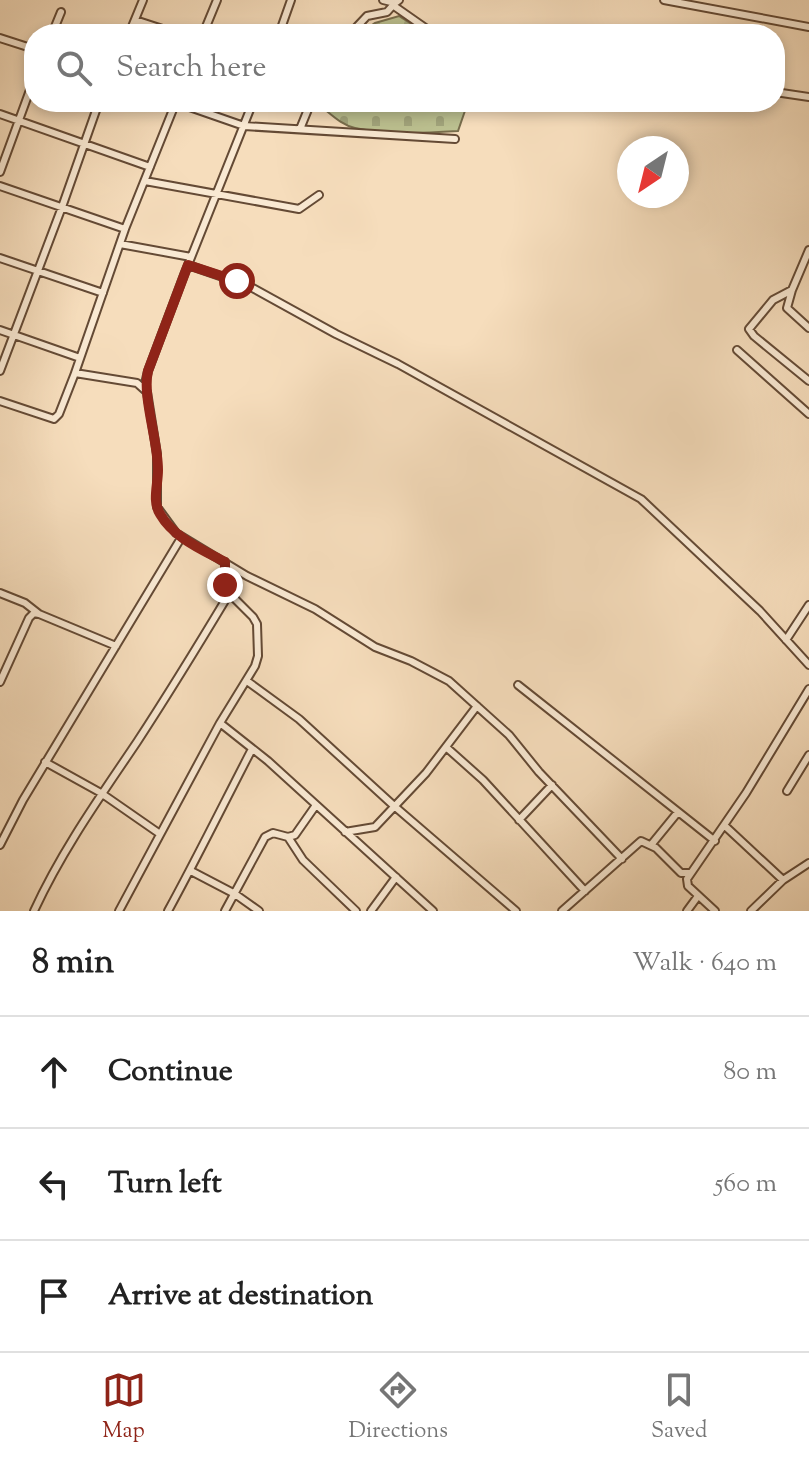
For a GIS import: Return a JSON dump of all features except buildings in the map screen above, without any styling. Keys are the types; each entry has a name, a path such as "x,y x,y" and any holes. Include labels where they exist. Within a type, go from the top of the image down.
{"street":[{"path":"133,24 143,0"},
{"path":"207,24 217,0"},
{"path":"283,24 291,0"},
{"path":"383,0 396,3 422,24"},
{"path":"664,0 809,27"},
{"path":"359,24 367,16 387,12 396,3"},
{"path":"56,24 61,12"},
{"path":"135,20 147,24"},
{"path":"0,38 24,46"},
{"path":"785,93 809,97"},
{"path":"0,172 24,107"},
{"path":"0,371 95,112"},
{"path":"0,401 54,419 59,414 125,229 171,112"},
{"path":"204,112 244,126 455,139"},
{"path":"144,388 191,257 249,112"},
{"path":"300,129 307,112"},
{"path":"0,114 150,167"},
{"path":"145,181 299,209 319,195"},
{"path":"0,186 125,229"},
{"path":"120,244 191,257"},
{"path":"809,250 787,308 809,328"},
{"path":"0,258 103,293"},
{"path":"188,265 249,286 398,364 636,496 708,561 809,665"},
{"path":"800,274 809,279"},
{"path":"792,290 773,300 749,329 809,381"},
{"path":"0,330 80,358"},
{"path":"737,350 809,414"},
{"path":"75,373 133,382 144,388 150,401 157,454 157,507 166,523 181,538 247,576 322,612 375,647 443,677 509,735 622,859"},
{"path":"0,845 45,762 181,538"},
{"path":"119,911 258,656 257,624 229,594 225,585 225,562"},
{"path":"0,593 25,603 39,614 116,646"},
{"path":"34,911 54,870 101,793 169,692 229,594"},
{"path":"786,640 809,605"},
{"path":"0,682 29,618 34,613 39,614"},
{"path":"247,681 299,719 516,911"},
{"path":"518,685 715,841"},
{"path":"715,911 686,885 689,873 725,826 788,728 809,689"},
{"path":"345,832 375,827 426,773 477,706"},
{"path":"220,723 433,911"},
{"path":"446,747 483,780 585,891"},
{"path":"168,911 252,749"},
{"path":"787,791 809,755"},
{"path":"45,762 101,793 160,834"},
{"path":"519,820 552,785"},
{"path":"225,911 265,837 273,833 288,837 298,832 316,805"},
{"path":"651,845 678,812"},
{"path":"725,826 783,880"},
{"path":"288,837 303,860 356,911"},
{"path":"562,911 639,842 651,845 681,873 689,873"},
{"path":"751,911 783,880 809,863"},
{"path":"191,871 235,894 259,911"},
{"path":"371,911 396,877"},
{"path":"687,911 698,896"}],"green space":[{"path":"399,16 411,24 374,24"},
{"path":"328,112 465,112 458,131 380,132 350,127"}],"route":[{"path":"225,585 225,562 181,538 166,523 157,507 157,454 150,401 144,388 188,265 237,281"}]}
